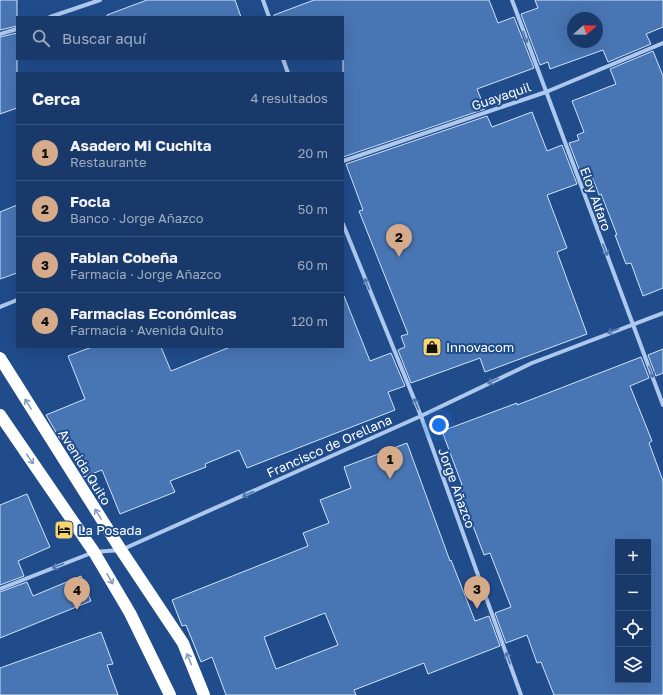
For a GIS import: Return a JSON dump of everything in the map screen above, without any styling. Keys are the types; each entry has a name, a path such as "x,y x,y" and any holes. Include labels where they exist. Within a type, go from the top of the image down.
{"highway":[{"name":"Avenida Quito","path":"0,358 121,550 183,643 204,695"},
{"path":"0,415 94,552 130,613 170,695"}],"street":[{"path":"53,16 100,0"},
{"path":"263,0 269,16"},
{"name":"Eloy Alfaro","path":"512,0 663,405"},
{"path":"0,34 16,29"},
{"name":"Guayaquil","path":"344,161 546,92 663,43"},
{"path":"283,60 288,72"},
{"name":"Jorge Añazco","path":"344,226 421,416 521,695"},
{"path":"0,307 16,300"},
{"name":"Francisco de Orellana","path":"0,589 94,552 121,550 421,416 532,363 663,313"}],"building":[{"path":"0,0 17,0 16,26 0,30"},
{"path":"147,0 235,0 241,16 107,16"},
{"path":"314,0 489,0 498,23 514,17 534,68 477,89 485,109 344,157 344,16 274,15"},
{"path":"535,0 663,0 663,27 646,34 651,44 608,62 603,50 550,69 548,62 540,65 521,14 538,8"},
{"path":"16,33 17,72 16,108 0,114 0,37"},
{"path":"653,51 663,76 663,288 643,296 631,263 626,264 615,235 617,235 601,194 599,195 593,179 584,182 569,143 579,140 577,135 584,132 572,101 616,84 610,69"},
{"path":"532,112 547,151 562,145 577,184 547,195 567,248 557,252 587,334 485,372 480,358 411,383 398,350 405,347 401,336 408,334 359,211 363,210 346,164 487,116 492,127"},
{"path":"16,205 16,273 0,279 0,212"},
{"path":"344,296 370,361 391,353 405,386 388,392 395,410 247,468 239,450 205,464 206,467 170,481 175,492 120,514 102,470 84,477 68,435 60,439 46,415 85,399 68,356 89,348 161,348 171,371 228,348 344,348"},
{"path":"663,349 663,373 656,376 648,355"},
{"path":"641,357 649,378 630,386 652,441 649,443 663,481 663,695 554,695 541,662 537,663 527,635 506,643 495,613 511,607 490,553 484,555 458,486 462,485 442,431 517,403 517,405"},
{"path":"407,443 450,561 451,560 475,621 489,616 500,646 428,674 424,663 354,690 356,695 226,695 212,657 201,662 186,625 182,626 172,600 308,546 303,533 329,523 320,500 351,488 344,467","holes":["325,613 338,645 276,669 264,637"]},
{"path":"27,494 50,547 18,561 24,576 0,585 0,505"},
{"path":"81,576 91,601 0,638 0,592 27,582 33,596"},
{"path":"101,632 113,664 107,665 118,695 0,695 0,668"}],"place":[{"name":"Focla","path":"399,257"},
{"name":"Innovacom","path":"432,347"},
{"name":"Asadero Mi Cuchita","path":"390,479"},
{"name":"La Posada","path":"64,530"},
{"name":"Fabian Cobeña","path":"477,609"},
{"name":"Farmacias Económicas","path":"77,610"}]}
